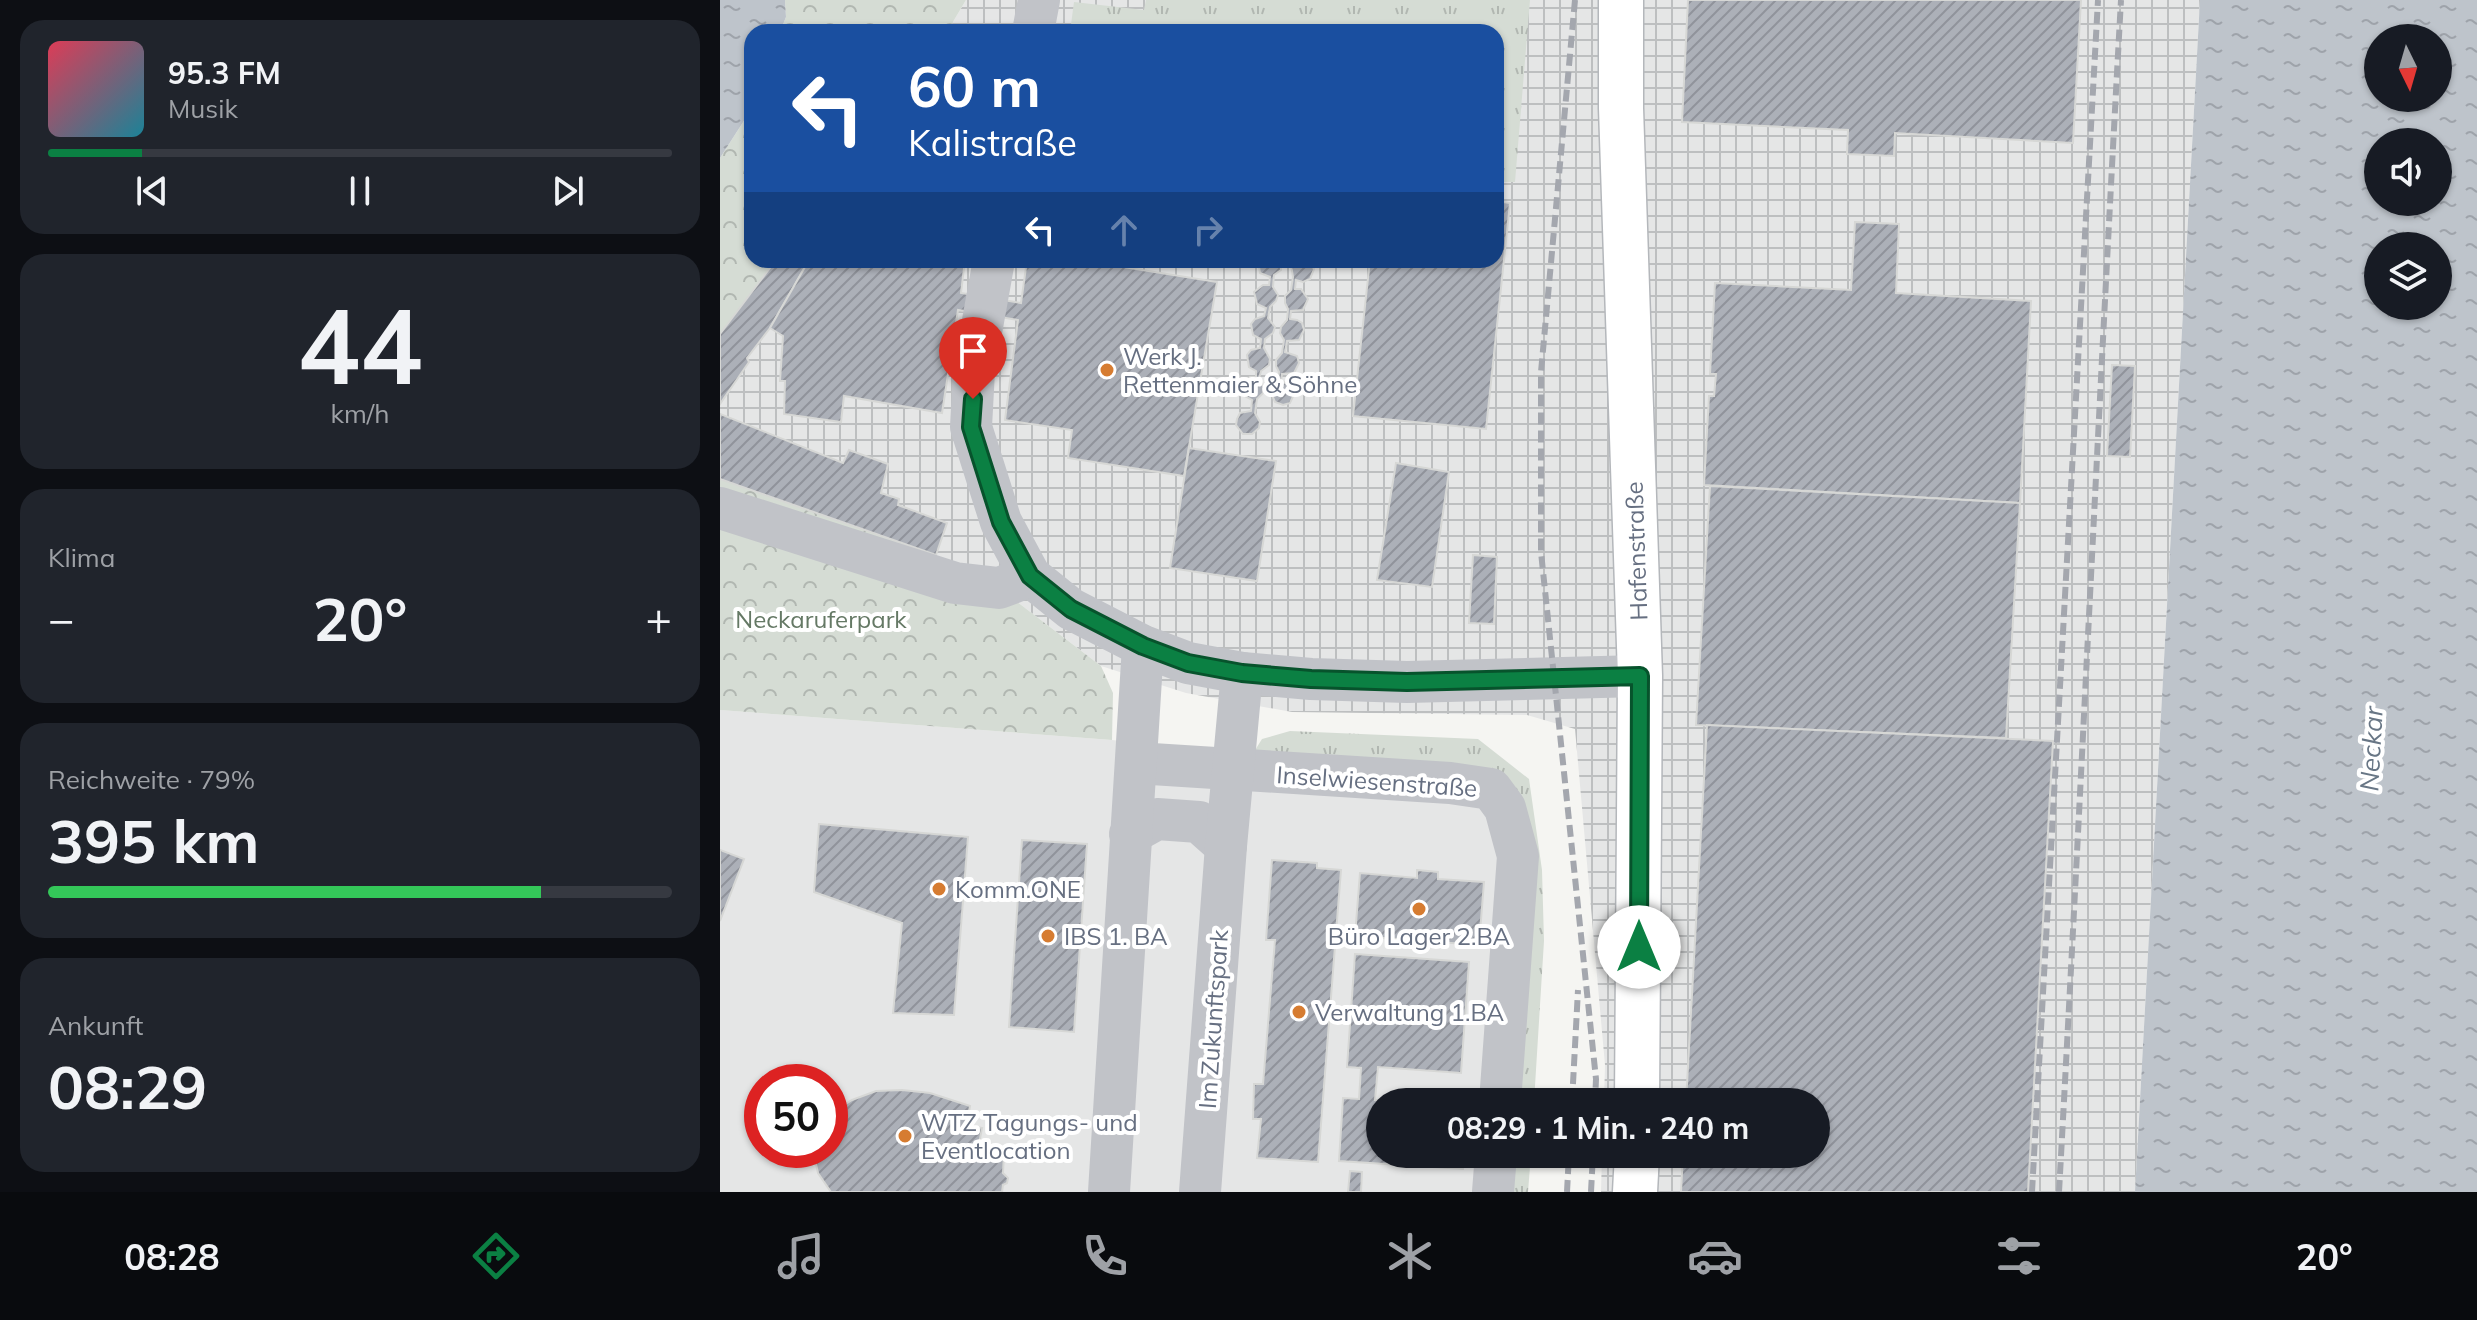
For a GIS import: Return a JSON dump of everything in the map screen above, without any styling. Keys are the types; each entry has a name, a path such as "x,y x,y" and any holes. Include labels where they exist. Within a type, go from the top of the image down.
{"main road":[{"name":"Hafenstraße","path":"1621,0 1621,122 1640,676 1637,1088"},
{"path":"1635,1192 1636,1168"}],"street":[{"path":"1034,24 1039,0"},
{"path":"993,268 974,371 971,427 1001,522 1030,576 1071,609 1143,646 1188,663 1242,673 1407,682 1640,676"},
{"path":"720,508 955,583 999,588 1030,576"},
{"path":"1109,1192 1143,646"},
{"name":"Im Zukunftspark","path":"1200,1192 1242,673"},
{"name":"Inselwiesenstraße","path":"1136,763 1450,783 1491,789 1505,808 1518,856 1501,1088"},
{"path":"1130,834 1157,819 1199,822 1226,846"},
{"path":"1493,1192 1495,1168"}],"shaded area":[{"path":"966,0 2200,0 2135,1192 1601,1192 1602,1168 1830,1168 1830,1088 1604,1088 1605,1065 1575,729 1527,715 1292,712 1186,693 1101,666 999,588 936,555 720,479 720,334 770,268 1504,268 1504,24 952,24"},
{"path":"720,710 1112,740 1493,778 1508,1088 1366,1088 1366,1168 1504,1168 1503,1192 720,1192"}],"green space":[{"path":"785,0 966,0 952,24 783,24"},
{"path":"1146,0 1530,0 1515,182 1504,182 1504,24 1071,24 1074,2 1144,10"},
{"path":"744,121 744,268 770,268 720,334 720,158"},
{"name":"Neckaruferpark","path":"720,479 936,555 999,588 1101,666 1113,693 1112,740 720,710"},
{"path":"1290,731 1478,739 1529,779 1542,870 1544,941 1535,1088 1509,1088 1512,796 1252,755 1262,739"},
{"path":"1504,1168 1530,1168 1528,1192 1503,1192"}],"water":[{"path":"720,0 785,0 783,24 744,24 744,121 720,158"},
{"name":"Neckar","path":"2200,0 2477,0 2477,1192 2135,1192"}],"building":[{"path":"1688,0 2081,0 2073,143 1895,133 1894,156 1847,154 1848,130 1682,122"},
{"path":"1504,202 1510,203 1504,260"},
{"path":"1855,222 1899,224 1896,293 2031,301 2020,503 1704,485 1709,396 1714,396 1716,374 1710,374 1715,283 1851,290"},
{"path":"770,268 804,268 770,328 747,358 749,362 720,404 720,334"},
{"name":"Werk J. Rettenmaier & Söhne","path":"804,268 964,268 961,293 1021,303 1026,268 1130,268 1217,282 1184,476 1068,458 1072,430 1005,420 1018,320 958,310 942,413 844,396 841,422 784,414 785,381 780,381 783,336 770,328"},
{"path":"1259,268 1281,268 1274,275 1273,287 1278,295 1270,307 1268,318 1275,327 1265,339 1269,365 1261,371 1259,379 1264,387 1257,399 1255,413 1260,422 1259,428 1252,434 1243,434 1236,425 1237,419 1240,413 1251,411 1252,400 1243,395 1241,384 1250,377 1256,377 1256,371 1249,367 1247,355 1251,350 1260,348 1261,339 1253,335 1251,324 1264,316 1266,308 1257,304 1254,292 1263,285 1269,285 1270,277 1260,273"},
{"path":"1292,268 1314,269 1310,279 1303,282 1296,280 1295,289 1301,289 1308,299 1303,310 1291,311 1290,319 1302,323 1304,330 1299,340 1287,341 1285,352 1297,356 1299,363 1294,373 1282,374 1281,381 1293,386 1295,392 1290,403 1283,405 1275,402 1272,389 1277,383 1279,372 1276,360 1282,353 1284,340 1281,327 1287,320 1285,296 1291,290"},
{"path":"1369,268 1503,268 1486,429 1353,416"},
{"path":"2112,365 2135,366 2130,457 2107,456"},
{"path":"720,414 843,463 849,450 888,464 881,493 899,499 898,505 947,523 936,555 720,479"},
{"path":"1189,448 1276,461 1257,581 1170,568"},
{"path":"1396,463 1449,472 1432,587 1377,580"},
{"path":"1710,486 2020,503 2006,738 1696,725"},
{"path":"1473,555 1497,557 1494,624 1469,623"},
{"path":"1707,725 2053,741 2028,1192 1681,1192 1682,1168 1830,1168 1830,1088 1687,1088"},
{"path":"819,824 968,837 954,1015 893,1013 902,923 814,892"},
{"name":"IBS 1. BA","path":"1022,840 1087,844 1074,1032 1009,1027"},
{"path":"720,850 744,859 720,921"},
{"name":"Verwaltung 1.BA","path":"1272,860 1317,863 1317,868 1341,870 1318,1162 1257,1158 1261,1119 1253,1119 1254,1084 1263,1084 1275,940 1266,940"},
{"name":"Büro Lager 2.BA","path":"1417,870 1438,872 1438,879 1484,882 1479,945 1355,936 1360,873 1417,878"},
{"path":"1355,954 1469,962 1461,1073 1378,1067 1376,1088 1366,1088 1366,1163 1339,1161 1343,1098 1359,1099 1361,1068 1347,1067"},
{"name":"WTZ Tagungs- und Eventlocation","path":"876,1091 930,1093 970,1106 967,1125 982,1128 979,1144 1004,1153 1003,1173 1008,1178 1002,1192 831,1192 817,1168 848,1168 848,1103"},
{"path":"1350,1171 1362,1172 1361,1192 1348,1192"}],"railway":[{"path":"1575,0 1541,372 1541,552 1596,1088"},
{"path":"2032,1192 2098,0"},
{"path":"2059,1192 2121,0"},
{"path":"1573,1088 1578,990"},
{"path":"1567,1192 1568,1168"},
{"path":"1591,1192 1592,1168"}],"place":[{"name":"Werk J. Rettenmaier & Söhne","path":"1107,370"},
{"name":"Komm.ONE","path":"939,889"},
{"name":"Büro Lager 2.BA","path":"1419,909"},
{"name":"IBS 1. BA","path":"1048,936"},
{"name":"Verwaltung 1.BA","path":"1299,1012"},
{"name":"WTZ Tagungs- und Eventlocation","path":"905,1136"}],"route":[{"path":"973,399 971,427 1001,522 1030,576 1071,609 1143,646 1188,663 1242,673 1311,679 1407,682 1640,676 1639,947"}]}
